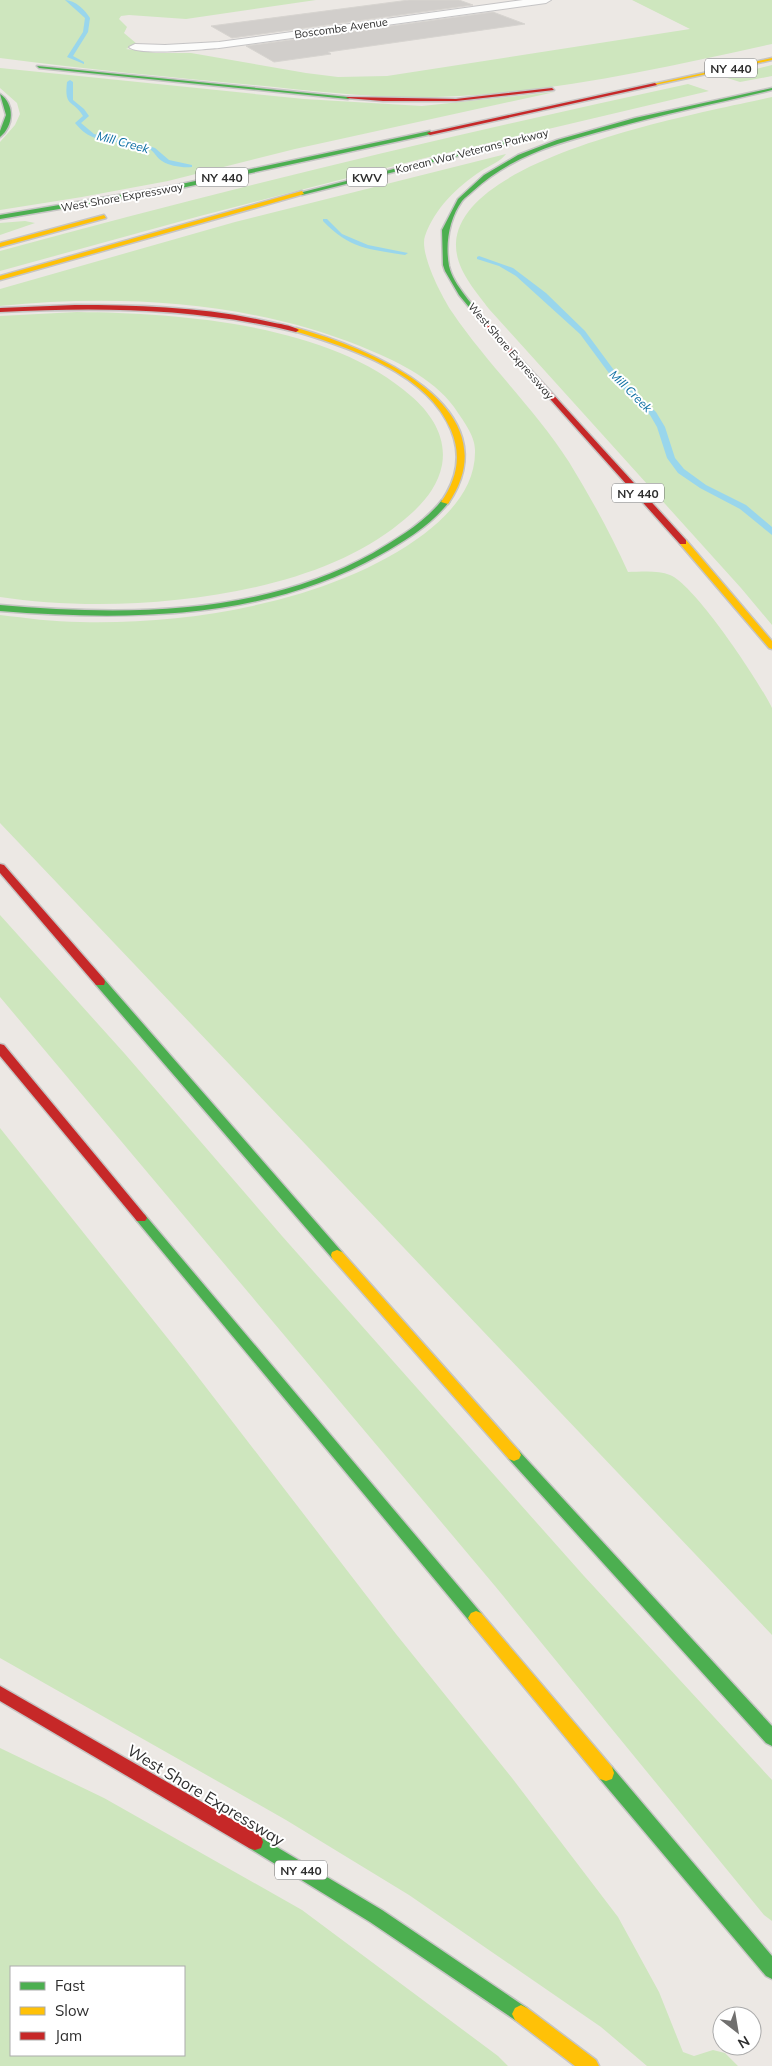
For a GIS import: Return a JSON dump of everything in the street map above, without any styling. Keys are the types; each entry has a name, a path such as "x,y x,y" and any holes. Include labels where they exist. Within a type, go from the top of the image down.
{"highway":[{"path":"627,78 772,49"},
{"name":"West Shore Expressway","path":"0,217 139,195 772,59"},
{"path":"39,67 308,95 383,100 464,99 565,88"},
{"name":"Korean War Veterans Parkway","path":"0,278 313,190 555,130 772,81"},
{"name":"West Shore Expressway","path":"772,88 598,128 535,149 491,172 467,192 450,215 445,227 444,240 446,266 473,310 716,578 772,646"},
{"path":"0,95 7,103 11,116 8,125 0,135"},
{"name":"KWV","path":"159,202 403,138"},
{"path":"0,245 114,214"},
{"path":"0,310 70,306 161,308 228,315 312,335 375,359 394,369 424,390 448,414 455,427 460,439 462,464 452,492 430,519 414,532 369,560 309,583 248,600 148,613 58,614 0,608"},
{"path":"0,867 455,1390 772,1738"},
{"path":"0,1048 247,1346 772,1970"},
{"name":"West Shore Expressway","path":"0,1693 371,1913 469,1977 590,2066"}],"street":[{"name":"Boscombe Avenue","path":"135,47 165,48 219,45 546,0"}],"green space":[{"path":"0,0 316,0 186,19 129,15 121,16 119,19 127,27 124,33 137,44 126,49 156,53 191,53 338,77 387,76 690,29 632,0 772,0 772,44 605,78 521,91 436,97 367,96 126,73 0,58"},
{"path":"772,65 772,76 740,82 724,77"},
{"path":"0,68 304,99 422,106 555,92 295,149 168,181 0,210 0,142 15,125 20,114 17,103 0,88"},
{"path":"688,84 709,91 421,159 200,216 0,271 0,251 171,205 343,163 515,122"},
{"path":"772,97 772,625 741,588 489,309 462,270 456,243 468,212 497,185 540,162 590,143 643,127"},
{"path":"506,154 455,191 441,207 429,226 425,236 425,253 437,286 466,331 556,443 569,462 600,516 628,572 660,572 670,575 681,582 695,596 726,635 772,708 772,1635 0,823 0,615 70,622 123,622 168,619 260,604 305,592 348,576 388,557 434,526 452,508 466,487 474,463 475,450 473,439 454,407 445,396 424,378 373,351 317,331 273,319 228,310 183,305 91,301 45,302 0,306 0,289 235,222"},
{"path":"25,221 35,223 0,235 0,223"},
{"path":"77,312 161,315 253,327 297,338 340,353 378,372 411,396 425,410 440,435 443,455 440,474 432,490 420,505 400,523 361,549 314,570 263,585 209,596 153,602 99,604 47,602 0,597 0,316"},
{"path":"0,915 125,1054 282,1236 584,1576 772,1780 772,1921 764,1915 495,1586 0,997"},
{"path":"0,1128 185,1360 396,1634 512,1778 618,1917 659,1992 683,2052 694,2056 712,2050 712,2056 728,2056 738,2066 647,2066 601,2027 409,1895 286,1820 0,1658"},
{"path":"0,1748 104,1798 302,1910 498,2056 508,2066 0,2066"}],"building":[{"path":"409,0 459,0 473,5 232,38 211,26"},
{"path":"493,12 525,24 328,52 331,54 274,62 246,46"}],"waterway":[{"name":"Mill Creek","path":"67,0 84,13 87,18 86,32 70,57 82,63"},
{"name":"Mill Creek","path":"70,82 70,101 83,110 86,116 78,123 84,130 101,139 153,149 162,159 190,166"},
{"name":"Mill Creek","path":"325,220 340,235 366,247 405,253"},
{"name":"Mill Creek","path":"479,258 491,261 519,274 568,317 595,346 608,369 653,414 661,427 675,465 703,487 743,507 772,532"}],"traffic: fast":[{"path":"39,67 348,98"},
{"path":"485,323 461,294 448,271 446,265 445,230 460,200 486,176 520,156 559,141 635,120 772,89"},
{"path":"0,95 9,110 8,120 0,135"},
{"path":"0,217 172,188 430,133"},
{"path":"302,193 540,134"},
{"path":"0,608 100,614 204,608 256,599 306,586 353,567 396,543 416,529 429,519 445,502"},
{"path":"100,982 337,1255"},
{"path":"141,1218 476,1618"},
{"path":"514,1455 772,1738"},
{"path":"606,1773 772,1970"},
{"path":"255,1842 376,1916 521,2014"}],"traffic: slow":[{"path":"655,84 772,59"},
{"path":"0,278 302,193"},
{"path":"0,245 104,217"},
{"path":"296,330 368,355 415,383 435,400 450,419 461,449 460,473 454,488 445,502"},
{"path":"683,542 772,646"},
{"path":"337,1255 514,1455"},
{"path":"476,1618 606,1773"},
{"path":"521,2014 590,2066"}],"traffic: jam":[{"path":"430,133 655,84"},
{"path":"348,98 456,100 552,89"},
{"path":"0,310 75,307 149,308 223,315 260,321 296,330"},
{"path":"485,323 683,542"},
{"path":"0,867 100,982"},
{"path":"0,1048 141,1218"},
{"path":"0,1693 255,1842"}]}
